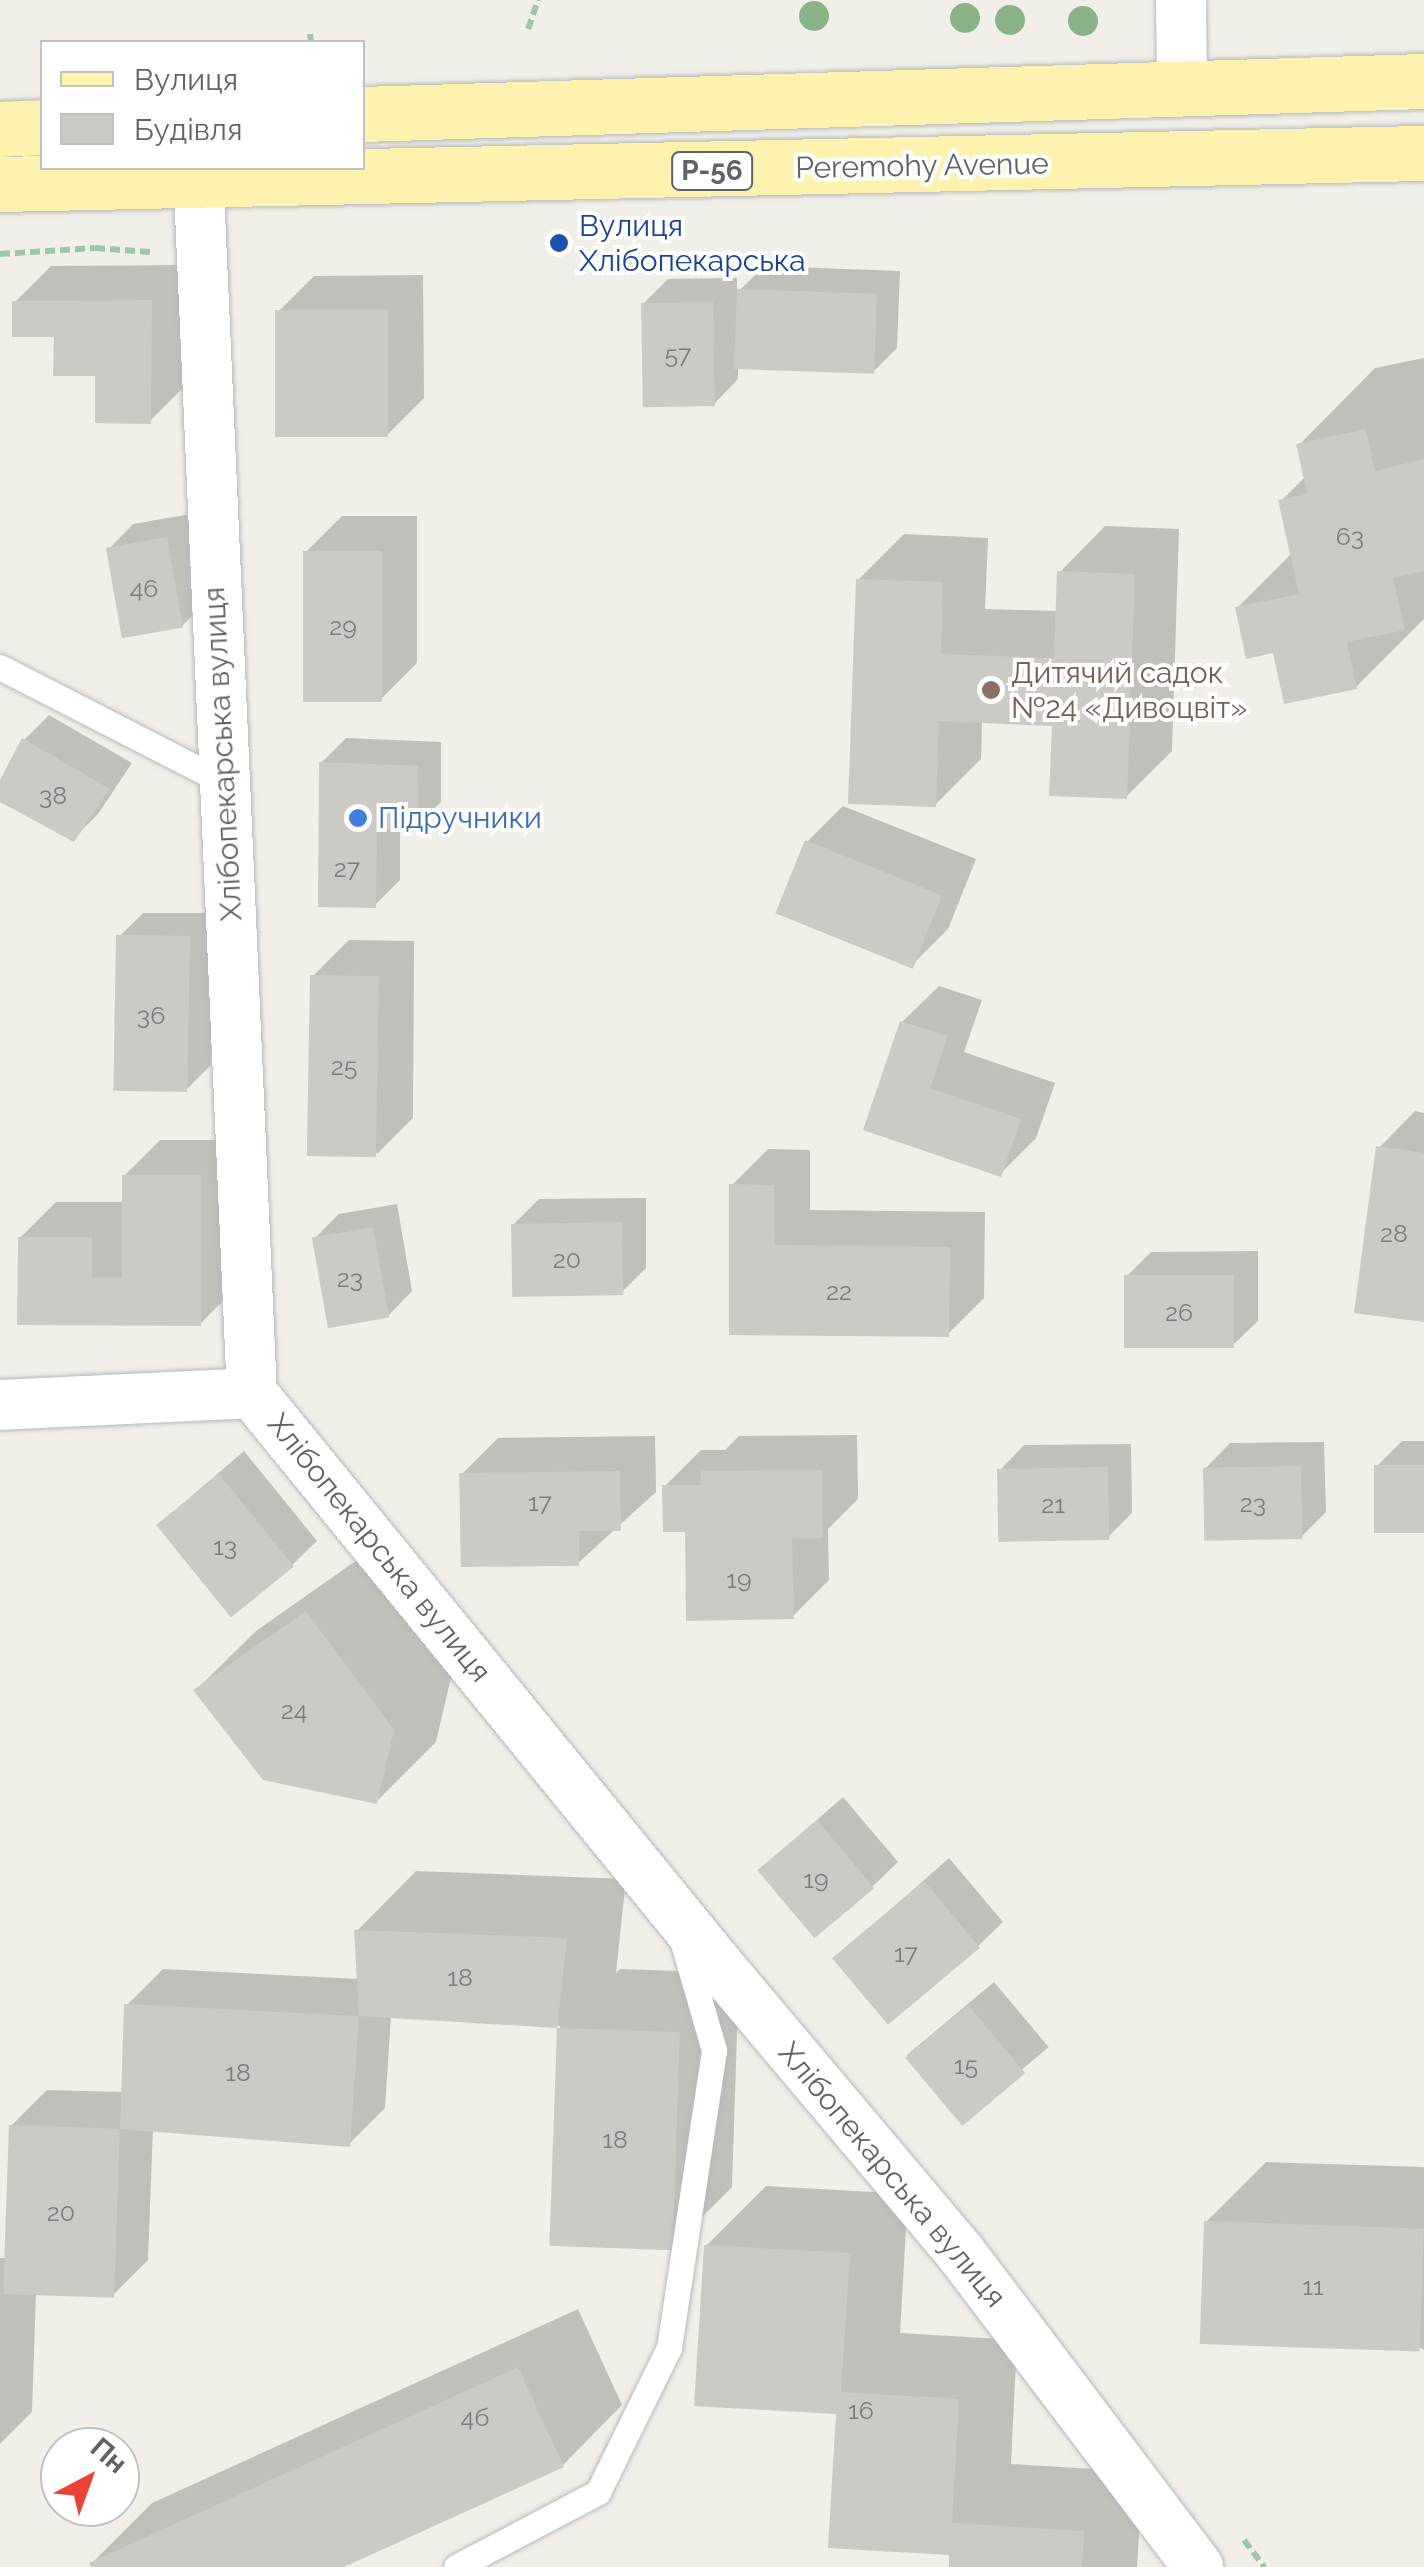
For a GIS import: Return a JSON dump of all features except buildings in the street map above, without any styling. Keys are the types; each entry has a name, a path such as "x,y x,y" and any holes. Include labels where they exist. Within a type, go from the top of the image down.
{"main road":[{"name":"Р-56","path":"365,114 1424,81"},
{"path":"0,129 40,128"},
{"name":"Peremohy Avenue","path":"0,184 198,174 1424,153"}],"street":[{"path":"1180,0 1182,87"},
{"name":"Хлібопекарська вулиця","path":"198,174 252,1394 960,2252 1198,2567"},
{"path":"0,1405 252,1394"}],"lane":[{"path":"0,667 224,782"},
{"path":"456,2567 598,2492 669,2348 714,2050 672,1906"}],"path":[{"path":"528,28 538,0"},
{"path":"0,254 95,248 162,253"}],"place":[{"name":"Вулиця Хлібопекарська","path":"559,243"},
{"name":"Дитячий садок №24 «Дивоцвіт»","path":"991,690"},
{"name":"Підручники","path":"358,818"}]}
